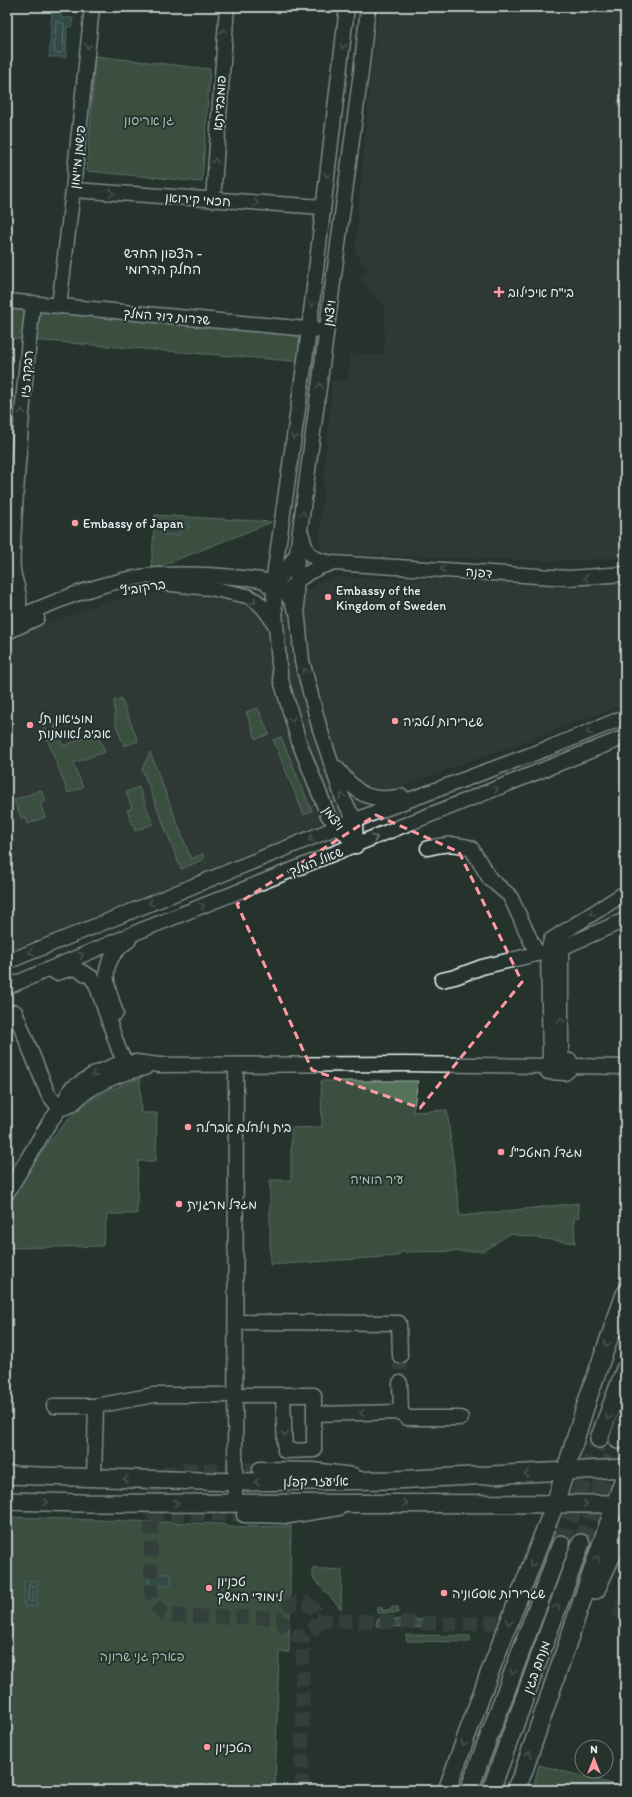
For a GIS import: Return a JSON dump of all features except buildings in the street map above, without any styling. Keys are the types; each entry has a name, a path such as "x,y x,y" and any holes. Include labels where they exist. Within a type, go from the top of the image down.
{"main road":[{"path":"447,1790 489,1674 555,1504 589,1395 625,1294"},
{"path":"599,1439 625,1369"},
{"path":"618,1440 625,1419"},
{"name":"אליעזר קפלן","path":"7,1476 235,1482 393,1480 625,1468"},
{"path":"518,1789 543,1714 620,1504 625,1475"},
{"name":"אליעזר קפלן","path":"7,1501 239,1509 366,1503 620,1504"},
{"path":"543,1714 625,1526"},
{"name":"מנחם בגין","path":"490,1790 581,1543"},
{"name":"מנחם בגין","path":"469,1790 561,1544"}],"street":[{"name":"פישמן מיימון","path":"59,306 92,7"},
{"name":"פומבדיתא","path":"213,200 227,7"},
{"name":"ויצמן","path":"348,7 309,329 273,583 281,680 299,742 328,815 356,846"},
{"name":"ויצמן","path":"356,846 355,820 343,799 318,726 302,661 296,582 298,554 361,72 368,7"},
{"name":"חכמי קירואן","path":"73,190 323,207"},
{"name":"שדרות דוד המלך","path":"7,301 327,330"},
{"name":"רבקה זיו","path":"17,619 19,610 19,587 14,571 12,556 13,450 33,303"},
{"name":"דפנה","path":"301,532 307,553 313,558 333,563 569,578 625,574"},
{"path":"273,583 286,571 298,554"},
{"name":"דפנה","path":"275,620 276,608 286,593 296,582 316,568 333,563"},
{"name":"ברקוביץ","path":"17,619 83,592 124,581 156,576 211,575 260,580 273,583"},
{"path":"162,583 210,588 247,596 253,598 275,620"},
{"name":"ברקוביץ","path":"17,619 36,619 85,599 126,589 162,583 214,583 260,587 273,583"},
{"name":"ויצמן","path":"273,583 286,593 298,618"},
{"name":"רבקה זיו","path":"17,619 19,587"},
{"name":"שאול המלך","path":"7,962 355,820 549,748 625,717"},
{"name":"שאול המלך","path":"7,986 142,930 356,846 625,737"},
{"path":"330,759 357,792 377,798 387,799 441,788"},
{"path":"428,848 447,844 458,844 471,848 490,879 510,896 550,948 557,1063"},
{"path":"550,948 625,893"},
{"path":"442,980 550,948 625,920"},
{"path":"110,1067 123,1049 106,978 109,961 113,952 142,930"},
{"path":"7,986 75,968 83,971 91,977 98,989 129,1066"},
{"path":"15,1012 38,1070 60,1092 61,1107"},
{"path":"123,1049 159,1065"},
{"path":"7,1193 71,1089 96,1073 110,1067 159,1065 236,1066 557,1063 625,1067"},
{"path":"61,1107 69,1106 129,1066"},
{"path":"236,1066 235,1482 239,1509"},
{"path":"236,1322 399,1323 400,1356"},
{"path":"400,1383 401,1412 407,1418 461,1418"},
{"path":"54,1406 96,1406 154,1395 283,1395 314,1395 314,1450 285,1451 283,1395"},
{"path":"94,1478 96,1406"},
{"path":"314,1414 401,1412"},
{"path":"260,1469 313,1470 393,1480"}],"highlighted area":[{"path":"376,815 459,852 522,982 420,1108 312,1070 237,904"}],"shaded area":[{"name":"בי\"ח איכילוב","path":"381,7 625,7 625,557 561,561 330,554 321,550 319,543 332,380 348,381 350,354 384,355 385,309 359,276 367,269 355,252 372,60"},
{"path":"337,577 564,583 625,577 625,704 389,791 303,832 7,952 7,638 98,604 162,592 196,593 311,590 318,582"},
{"path":"625,1573 625,1620 611,1615"}],"green space":[{"name":"גן אריסון","path":"95,56 210,69 202,182 87,171"},
{"path":"625,97 624,110 619,106 618,102 620,98"},
{"path":"7,301 309,329 305,362 7,338"},
{"path":"155,515 272,522 151,570"},
{"path":"7,567 12,598 9,611 7,612"},
{"path":"121,698 138,741 124,746 115,722 114,701"},
{"path":"258,708 269,734 256,739 246,712"},
{"path":"54,723 63,746 97,733 105,752 73,763 83,787 68,793 43,728 45,727 49,738 52,741 57,739"},
{"path":"281,737 312,811 304,815 273,740"},
{"path":"150,752 191,859 203,854 204,859 181,869 142,769"},
{"path":"139,787 153,824 135,831 127,810 132,808 126,792"},
{"path":"41,790 46,801 40,804 45,817 28,824 25,816 21,818 14,800"},
{"path":"140,1079 141,1113 157,1113 156,1161 138,1161 137,1214 107,1214 103,1246 7,1248 7,1208 11,1198 29,1169 53,1137 76,1111 85,1104 112,1089"},
{"name":"עיר הומיה","path":"321,1081 418,1081 413,1112 447,1110 460,1216 578,1203 579,1218 574,1218 575,1243 509,1234 484,1251 401,1252 398,1256 270,1265 270,1180 291,1180 291,1128 322,1127"},
{"name":"פארק גני שרונה","path":"7,1517 223,1524 228,1527 291,1526 289,1652 279,1652 275,1790 7,1790"},
{"path":"313,1568 342,1570 341,1609 313,1578"},
{"path":"378,1606 382,1607 382,1610 391,1610 392,1607 398,1607 398,1613 378,1613"},
{"path":"377,1619 431,1620 431,1628 376,1626"},
{"path":"406,1635 470,1636 470,1642 407,1641"},
{"path":"539,1765 574,1774 574,1779 594,1779 625,1787 625,1790 540,1790 533,1788"}],"water":[{"path":"52,11 62,11 61,18 73,18 72,26 67,27 66,57 49,57"},
{"path":"165,524 189,525 189,528 180,528 179,535 165,535"},
{"path":"149,1574 171,1574 170,1586 149,1586"},
{"path":"24,1581 37,1581 37,1606 24,1606"}],"tunnel":[{"path":"400,1356 400,1383"},
{"path":"561,1544 599,1439"},
{"path":"581,1543 618,1440"},
{"path":"260,1469 180,1470 166,1474 155,1485 151,1514 151,1592 155,1605 164,1614 180,1616 283,1618"},
{"path":"152,1521 155,1516 164,1514 244,1515"},
{"path":"300,1602 312,1607 317,1619 312,1631 300,1636 288,1631 283,1619 288,1607 300,1602"},
{"path":"317,1620 459,1624 513,1622 524,1618 537,1606"},
{"path":"300,1790 302,1782 303,1636"}],"place":[{"name":"בי\"ח איכילוב","path":"499,292"},
{"name":"Embassy of Japan","path":"75,523"},
{"name":"Embassy of the Kingdom of Sweden","path":"328,597"},
{"name":"שגרירות לטביה","path":"395,721"},
{"name":"מוזיאון תל אביב לאומנות","path":"30,725"},
{"name":"בית וילהלם אברלה","path":"188,1127"},
{"name":"מגדל המטכ\"ל","path":"501,1152"},
{"name":"מגדל מרגנית","path":"179,1204"},
{"name":"טכניון לימודי המשך","path":"209,1588"},
{"name":"שגרירות אסטוניה","path":"444,1593"},
{"name":"הטכניון","path":"207,1747"}],"district":[{"name":"הצפון החדש - החלק הדרומי","path":"163,262"}]}
